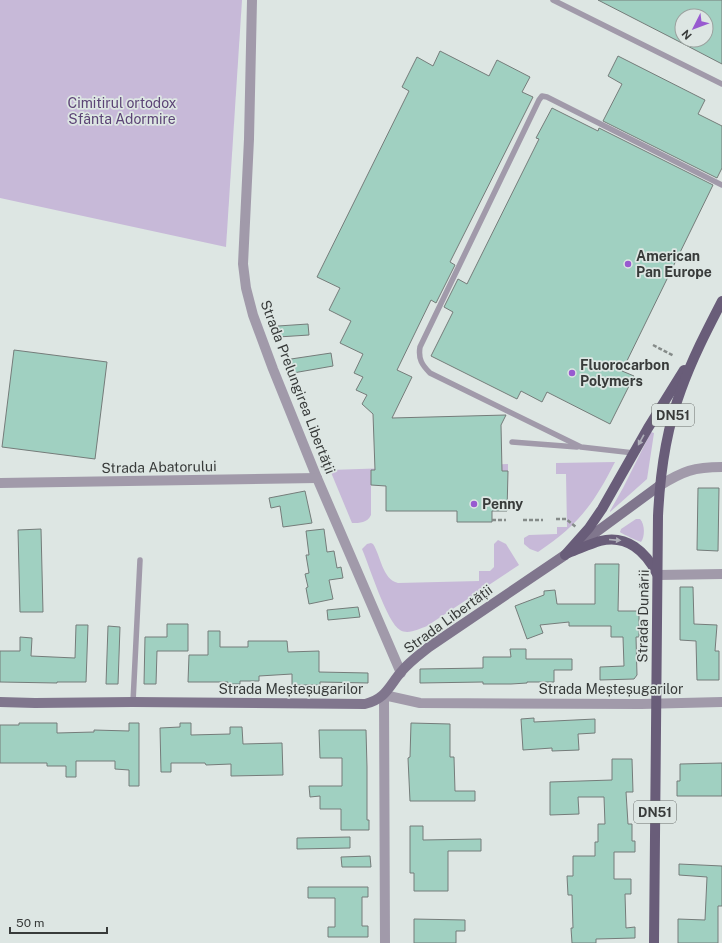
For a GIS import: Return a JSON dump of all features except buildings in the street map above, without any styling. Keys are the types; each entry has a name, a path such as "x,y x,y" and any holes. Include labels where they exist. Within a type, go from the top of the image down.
{"main road":[{"name":"Strada Dunării","path":"654,943 659,486 672,416 699,347 722,301"},
{"path":"565,555 596,519 634,453 699,347"},
{"path":"565,555 601,541 621,540 635,546 643,553 658,575"}],"street":[{"name":"Strada Prelungirea Libertății","path":"252,0 249,138 243,264 246,288 253,315 270,363 317,478 401,673"},
{"path":"659,486 689,470 702,467 722,467"},
{"name":"Strada Abatorului","path":"0,483 317,478"},
{"name":"Strada Libertății","path":"384,694 412,661 434,643 565,555 659,486"},
{"path":"658,575 722,574"},
{"path":"384,694 385,943"},
{"name":"Strada Meșteșugarilor","path":"0,702 365,704 377,700 384,694 420,703 722,702"}],"lane":[{"path":"553,0 722,84"},
{"path":"581,447 430,373 420,360 420,347 539,100 542,96 547,97 722,185"},
{"path":"512,442 581,447 634,453"},
{"path":"133,702 140,560"}],"path":[{"path":"653,345 674,356"},
{"path":"556,519 566,520 576,527"},
{"path":"492,520 506,520"},
{"path":"523,520 543,520"}],"green space":[{"name":"Cimitirul ortodox Sfânta Adormire","path":"0,0 242,0 226,247 0,198"},
{"path":"651,432 654,433 647,479 610,512 623,488"},
{"path":"615,462 592,502 564,533 538,552 530,549 524,544 524,538 529,535 557,534 557,527 567,527 566,474 556,474 556,463"},
{"path":"508,464 508,471 371,470 371,515 365,521 360,523 352,523 330,470"},
{"path":"636,519 640,519 642,521 644,527 641,542 620,532 621,529"},
{"path":"498,540 506,544 519,565 427,626 410,632 400,630 390,617 384,606 362,549 367,544 373,544 388,577 398,583 479,581 479,571 490,571 494,567 494,544"}],"place":[{"name":"American Pan Europe","path":"628,264"},
{"name":"Fluorocarbon Polymers","path":"572,373"},
{"name":"Penny","path":"474,504"}]}
